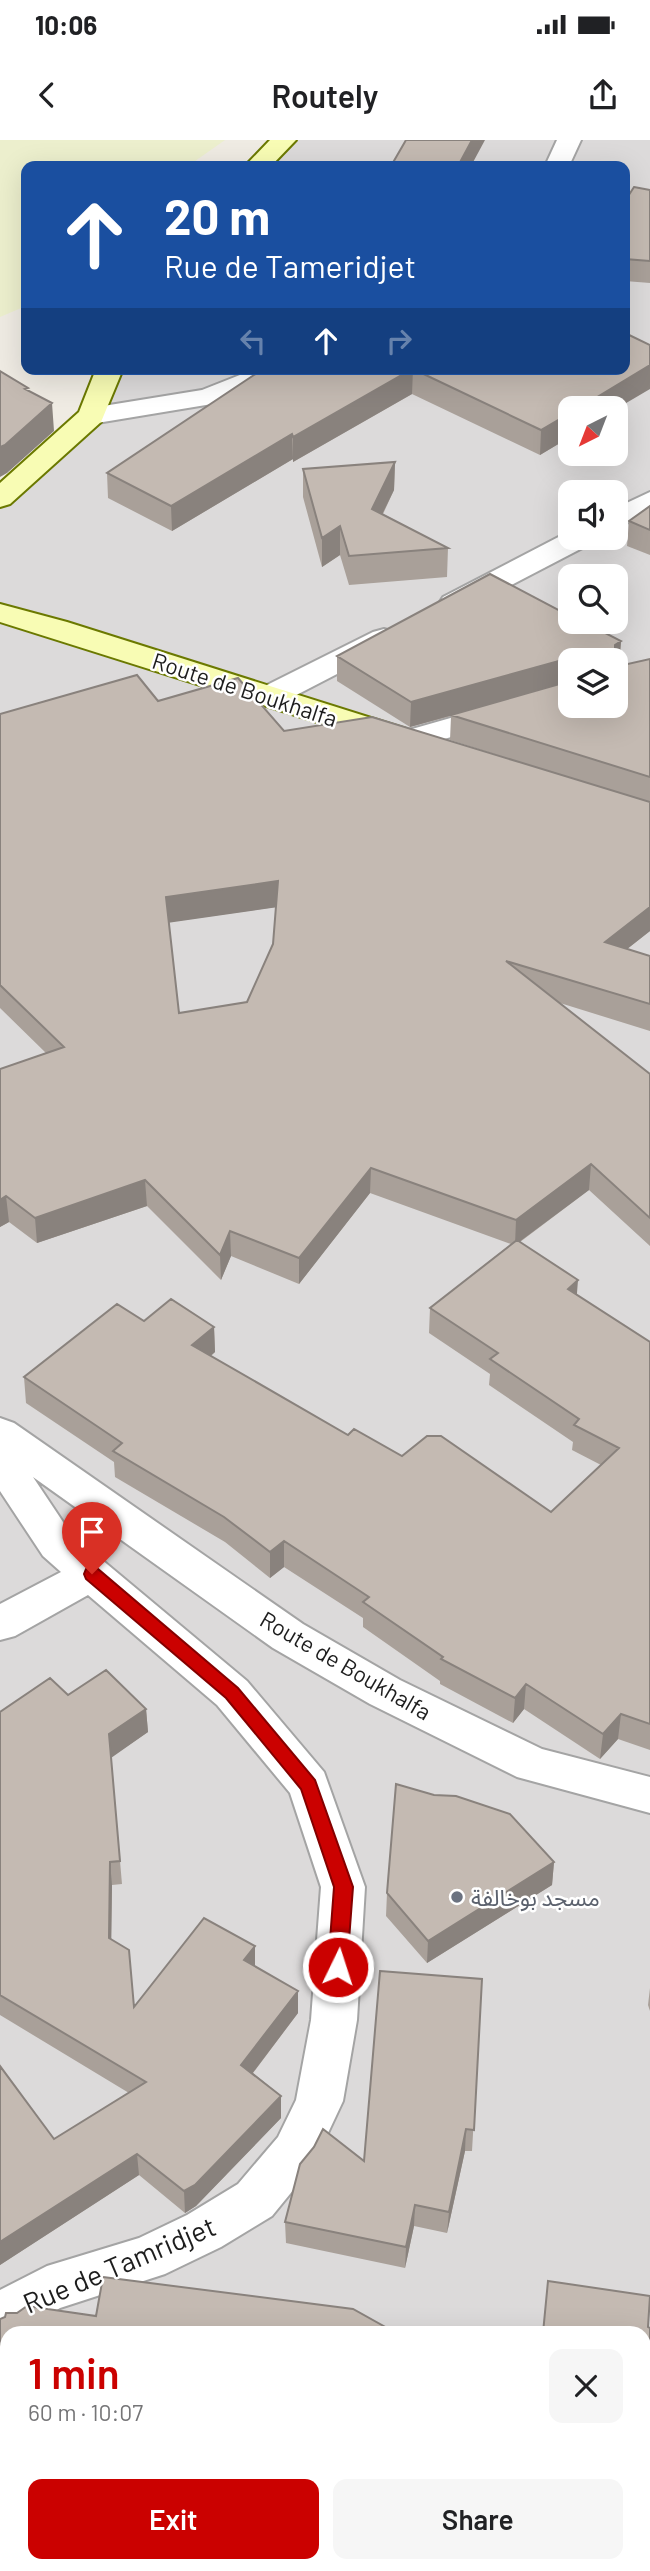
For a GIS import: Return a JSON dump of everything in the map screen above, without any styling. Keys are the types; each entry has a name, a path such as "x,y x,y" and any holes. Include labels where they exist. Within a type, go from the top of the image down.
{"main road":[{"path":"262,161 284,140"},
{"path":"0,498 91,416 108,375"},
{"name":"Route de Boukhalfa","path":"0,613 56,628 456,755"}],"street":[{"path":"558,161 569,140"},
{"path":"91,416 208,397 265,375"},
{"path":"628,513 650,501"},
{"path":"268,697 558,549"},
{"path":"409,740 558,697"},
{"name":"Route de Boukhalfa","path":"0,1433 288,1636 385,1692 532,1764 650,1795"},
{"path":"0,1459 57,1545 92,1574 0,1624"},
{"name":"Rue de Tamridjet","path":"0,2317 47,2289 148,2258 204,2231 255,2200 295,2152 319,2101 334,2020 343,1887 309,1785 232,1693 92,1574"}],"shaded area":[{"path":"284,140 650,140 650,2326 0,2326 0,498 91,416 108,375 630,375 630,161 262,161"}],"green space":[{"path":"0,140 225,140 195,161 21,161 21,308 0,317"}],"building":[{"path":"406,140 472,140 461,161 394,161"},
{"path":"634,187 650,190 650,261 630,259 630,193"},
{"path":"630,335 650,345 650,365 599,396 558,396 558,420 541,430 426,375 630,375"},
{"path":"0,371 28,388 25,389 52,403 0,447"},
{"path":"254,375 402,375 293,437 292,434 171,506 107,473"},
{"path":"395,462 372,509 448,548 349,556 340,526 322,538 303,469"},
{"path":"650,506 650,530 629,521"},
{"path":"490,574 558,610 558,634 607,634 621,641 615,648 558,648 558,661 411,702 337,656"},
{"path":"650,659 650,777 451,715 558,684 558,718 628,718 628,664"},
{"path":"137,675 158,701 238,678 284,731 372,717 650,802 650,907 605,942 650,956 650,1004 506,961 650,1074 650,1218 591,1164 516,1220 371,1168 299,1258 230,1231 220,1255 145,1180 35,1218 6,1196 0,1200 0,1069 64,1047 0,985 0,714","holes":["278,881 273,944 247,1002 179,1013 166,897"]},
{"path":"517,1240 578,1280 568,1289 650,1342 650,1724 621,1714 603,1734 526,1684 515,1698 441,1659 443,1657 363,1602 369,1597 284,1541 270,1552 224,1517 113,1451 122,1443 24,1377 117,1304 144,1321 171,1299 214,1327 192,1345 348,1435 354,1429 402,1456 427,1436 441,1436 551,1512 619,1448 574,1425 579,1419 490,1359 498,1353 430,1308"},
{"path":"106,1670 146,1709 109,1734 120,1861 110,1862 109,1938 129,1950 134,2007 204,1918 255,1946 244,1960 298,1991 241,2065 281,2096 195,2185 184,2191 137,2154 0,2242 0,2066 54,2139 146,2082 0,1995 0,1712 50,1678 68,1695"},
{"name":"مسجد بوخالفة","path":"396,1784 434,1795 456,1796 510,1814 554,1862 428,1941 387,1893"},
{"path":"380,1971 482,1979 474,2130 466,2129 449,2212 415,2205 406,2247 285,2222 300,2164 314,2147 323,2129 364,2161"},
{"path":"103,2277 353,2309 383,2326 0,2326 0,2319 5,2317 6,2313 17,2313 27,2306 96,2316"},
{"path":"548,2281 650,2296 648,2326 544,2326"}],"place":[{"name":"مسجد بوخالفة","path":"457,1897"}],"route":[{"path":"92,1574 232,1693 309,1785 343,1887 338,1967"}]}
